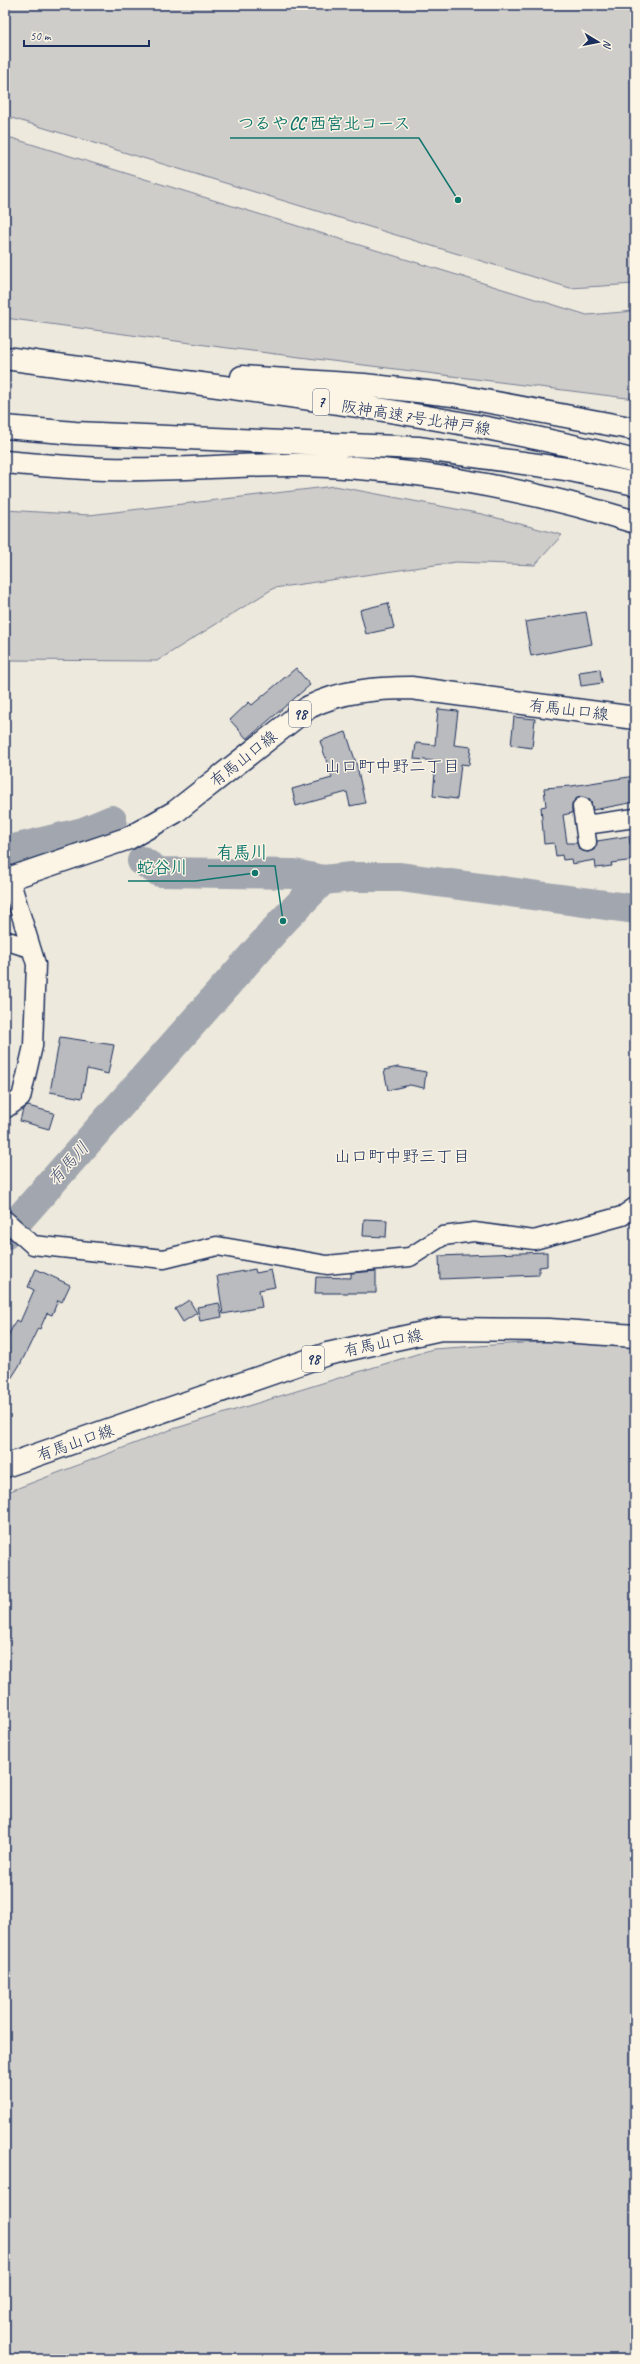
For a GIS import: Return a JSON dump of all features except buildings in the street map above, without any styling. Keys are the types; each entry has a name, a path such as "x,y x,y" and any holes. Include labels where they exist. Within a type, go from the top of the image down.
{"main road":[{"name":"阪神高速7号北神戸線","path":"5,358 387,412 566,444 635,461"},
{"path":"49,364 318,381 408,389 454,395 635,429"},
{"name":"阪神高速7号北神戸線","path":"5,427 91,433 341,443 418,448 566,468 635,484"},
{"path":"5,462 107,469 272,465 376,470 501,488 574,504 635,522"},
{"name":"有馬山口線","path":"7,879 129,838 174,812 309,707 325,699 346,693 388,688 411,688 635,718"},
{"name":"有馬山口線","path":"5,1466 327,1354 391,1339 441,1329 549,1330 635,1336"}],"street":[{"path":"582,807 586,834 635,818"},
{"path":"5,1109 21,1098 33,1046 36,964 7,879"},
{"path":"5,940 23,946 30,945"},
{"path":"5,1220 33,1244 164,1259 217,1246 327,1266 410,1257 443,1236 474,1232 534,1240 622,1216 635,1207"}],"shaded area":[{"path":"5,5 635,5 635,284 570,288 5,116"},
{"path":"5,136 587,315 635,311 635,399 228,348 5,318"},
{"path":"335,486 482,514 562,535 535,565 456,562 274,588 157,661 5,660 5,510 89,515"},
{"path":"582,1339 635,1347 635,2359 5,2359 5,1493 170,1430 433,1349"}],"waterway":[{"path":"5,851 83,832 112,820"},
{"path":"142,861 159,872 294,874 323,880"},
{"name":"有馬川","path":"5,1235 283,921 323,880 352,877 400,877 635,909"}],"place":[{"name":"つるやCC 西宮北コース","path":"458,200"},
{"name":"蛇谷川","path":"255,873"},
{"name":"有馬川","path":"283,921"}],"district":[{"name":"山口町中野二丁目","path":"392,766"},
{"name":"山口町中野三丁目","path":"402,1156"}]}
